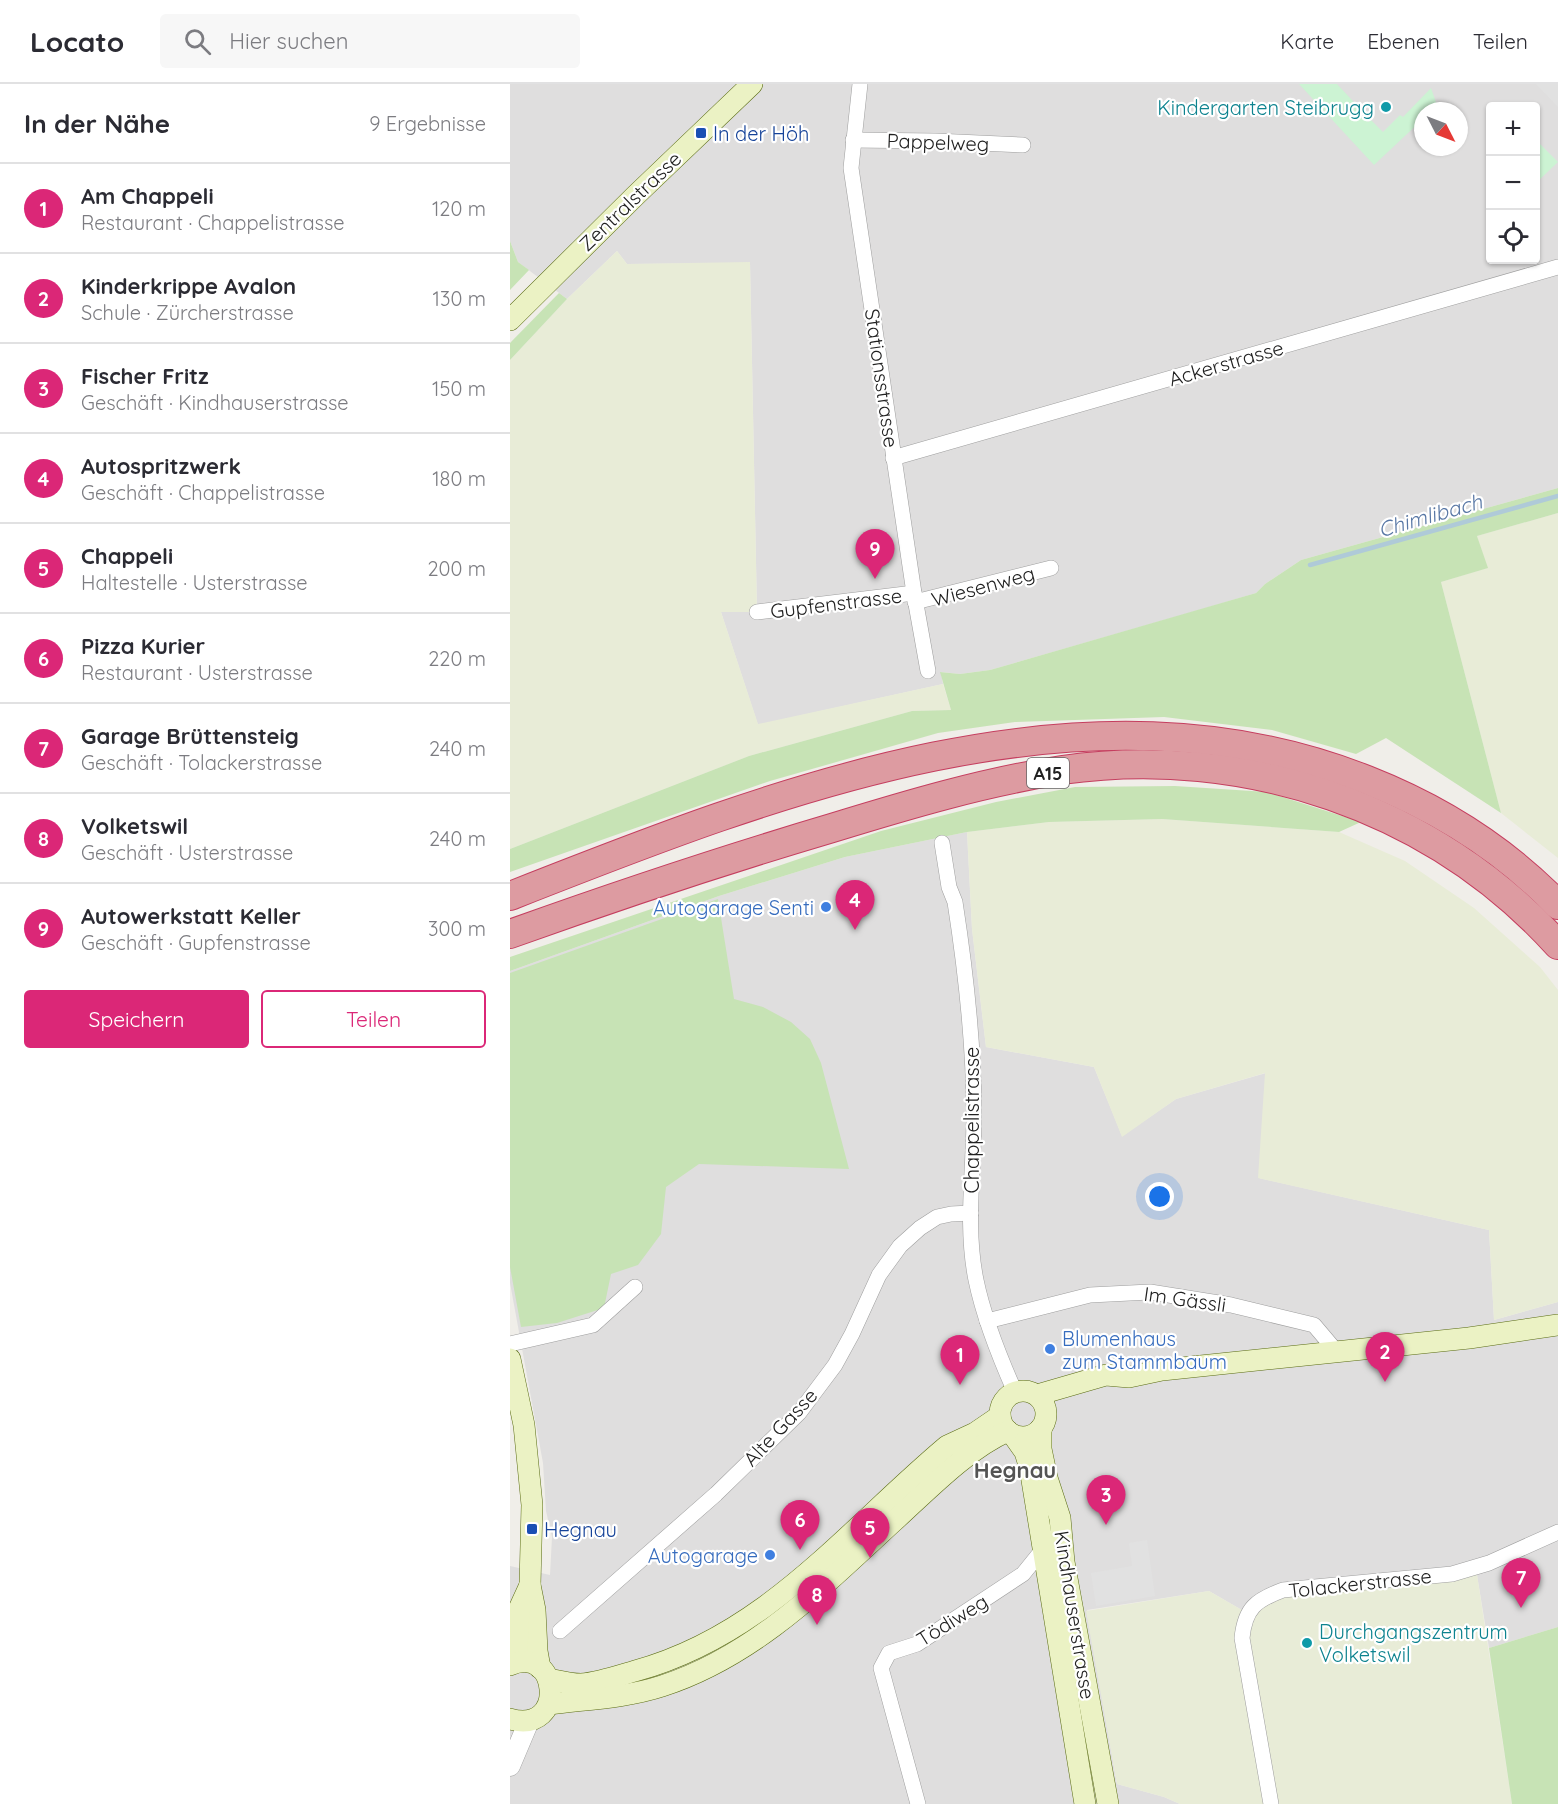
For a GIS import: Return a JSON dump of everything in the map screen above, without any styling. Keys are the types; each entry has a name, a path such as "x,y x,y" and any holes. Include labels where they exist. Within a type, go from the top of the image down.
{"highway":[{"name":"A15","path":"510,896 725,816 797,792 875,770 994,747 1076,738 1150,736 1253,746 1317,761 1383,786 1413,800 1473,835 1524,874 1558,905"},
{"name":"A15","path":"510,934 748,854 939,797 1061,771 1151,765 1200,767 1260,776 1319,790 1376,812 1431,841 1480,874 1528,914 1558,945"}],"main road":[{"name":"Zentralstrasse","path":"510,320 752,84"},
{"path":"530,1585 519,1609 517,1649 512,1664 524,1662 545,1673 581,1684 641,1670 684,1655 739,1626 807,1574 947,1446 975,1433 1007,1427 1028,1436 1072,1399 1110,1388 1130,1377 1162,1370 1469,1338 1558,1325"},
{"path":"510,1359 524,1425 532,1505 530,1585 535,1610 537,1651 552,1691 549,1704 543,1713 520,1720"},
{"path":"1037,1395 1106,1375 1130,1377"},
{"path":"1007,1427 1004,1402 1015,1392 1030,1392 1037,1395 1045,1407 1044,1421"},
{"name":"Kindhauserstrasse","path":"1044,1421 1041,1449 1059,1518 1064,1562 1108,1804"},
{"path":"549,1704 617,1697 661,1686 704,1670 741,1649 777,1626 938,1481 1007,1427"},
{"name":"Kindhauserstrasse","path":"1007,1427 1028,1460 1085,1804"}],"street":[{"name":"Stationsstrasse","path":"861,84 851,168 893,458 928,671"},
{"name":"Pappelweg","path":"853,140 1023,145"},
{"name":"Ackerstrasse","path":"893,458 1558,267"},
{"name":"Wiesenweg","path":"915,598 1051,568"},
{"name":"Gupfenstrasse","path":"758,612 915,598"},
{"name":"Chappelistrasse","path":"942,843 949,887 955,902 970,1025 974,1116 971,1213 976,1280 987,1321 1015,1392"},
{"name":"Alte Gasse","path":"561,1631 716,1494 799,1413 835,1365 879,1275 900,1246 920,1228 938,1217 971,1213"},
{"path":"510,1344 593,1325 635,1287"},
{"name":"Im Gässli","path":"987,1321 1090,1295 1159,1292 1232,1305 1314,1325 1336,1351"},
{"name":"Tolackerstrasse","path":"1271,1804 1242,1638 1247,1613 1263,1598 1283,1590 1452,1574 1489,1563 1558,1532"},
{"name":"Tödiweg","path":"918,1804 881,1668 889,1653 917,1644 1023,1575 1044,1548"},
{"path":"1023,1575 1051,1591"},
{"path":"510,1766 520,1720"}],"shaded area":[{"path":"510,84 1558,84 1558,488 1301,560 1265,584 1256,593 1199,610 990,670 960,674 941,672 943,684 758,725 721,612 757,612 750,263 627,264 617,251 567,299 518,262 510,241"},
{"path":"1536,84 1558,84 1558,107"},
{"path":"967,832 972,929 986,1047 1094,1067 1122,1136 1176,1099 1266,1073 1259,1178 1489,1230 1494,1320 1558,1302 1558,1627 1489,1648 1476,1569 1247,1613 1209,1591 1087,1610 1117,1784 1164,1797 1180,1804 510,1804 510,1566 550,1575 552,1537 546,1511 543,1463 510,1283 510,971 719,896 845,857"},
{"path":"1147,1540 1155,1596 1096,1606 1091,1573 1132,1566 1129,1543"}],"green space":[{"path":"1299,84 1337,84 1364,113 1361,115 1368,122 1371,120 1383,132 1400,115 1403,117 1414,106 1414,127 1374,165"},
{"path":"1431,88 1436,102 1417,102"},
{"path":"1540,144 1558,162 1540,179"},
{"path":"510,241 518,262 529,270 510,290"},
{"path":"617,251 627,264 750,262 757,612 721,612 758,724 943,684 951,710 912,711 749,756 510,849 510,360 567,299"},
{"path":"559,293 567,299 510,360 510,343"},
{"path":"1558,488 1558,513 1477,536 1488,568 1441,582 1501,813 1386,738 1356,754 1272,730 1164,717 1015,722 938,733 770,781 510,872 510,849 749,756 912,711 951,710 940,672 960,674 990,670 1256,593 1265,584 1301,560"},
{"path":"1558,513 1558,858 1501,813 1441,582 1487,568 1477,536"},
{"path":"1175,786 1267,792 1361,822 1339,832 1162,819 1049,822 967,832 845,857 719,896 510,971 510,957 881,831 996,802 1075,787"},
{"path":"1162,819 1339,832 1405,861 1474,908 1540,967 1558,990 1558,1302 1494,1320 1489,1230 1258,1178 1265,1073 1176,1099 1122,1137 1094,1067 986,1047 972,929 967,832 1049,822"},
{"path":"718,899 734,999 763,1007 791,1022 810,1039 821,1063 849,1169 699,1164 666,1187 661,1234 638,1265 611,1274 604,1308 557,1323 521,1327 510,1267 510,973"},
{"path":"1476,1568 1512,1804 1180,1804 1164,1797 1117,1784 1086,1611 1209,1591 1247,1613 1263,1597"},
{"path":"1558,1627 1558,1804 1512,1804 1489,1648"}],"waterway":[{"name":"Chimlibach","path":"1310,565 1558,496"}],"place":[{"name":"Kindergarten Steibrugg","path":"1386,107"},
{"name":"In der Höh","path":"701,133"},
{"name":"Autowerkstatt Keller","path":"875,579"},
{"name":"Autogarage Senti","path":"826,907"},
{"name":"Autospritzwerk","path":"855,930"},
{"name":"Blumenhaus zum Stammbaum","path":"1050,1349"},
{"name":"Kinderkrippe Avalon","path":"1385,1382"},
{"name":"Am Chappeli","path":"960,1385"},
{"name":"Fischer Fritz","path":"1106,1525"},
{"name":"Hegnau","path":"532,1529"},
{"name":"Pizza Kurier","path":"800,1550"},
{"name":"Autogarage","path":"770,1555"},
{"name":"Chappeli","path":"870,1558"},
{"name":"Garage Brüttensteig","path":"1521,1608"},
{"name":"Volketswil","path":"817,1625"},
{"name":"Durchgangszentrum Volketswil","path":"1307,1643"}],"district":[{"name":"Hegnau","path":"1015,1470"}]}
